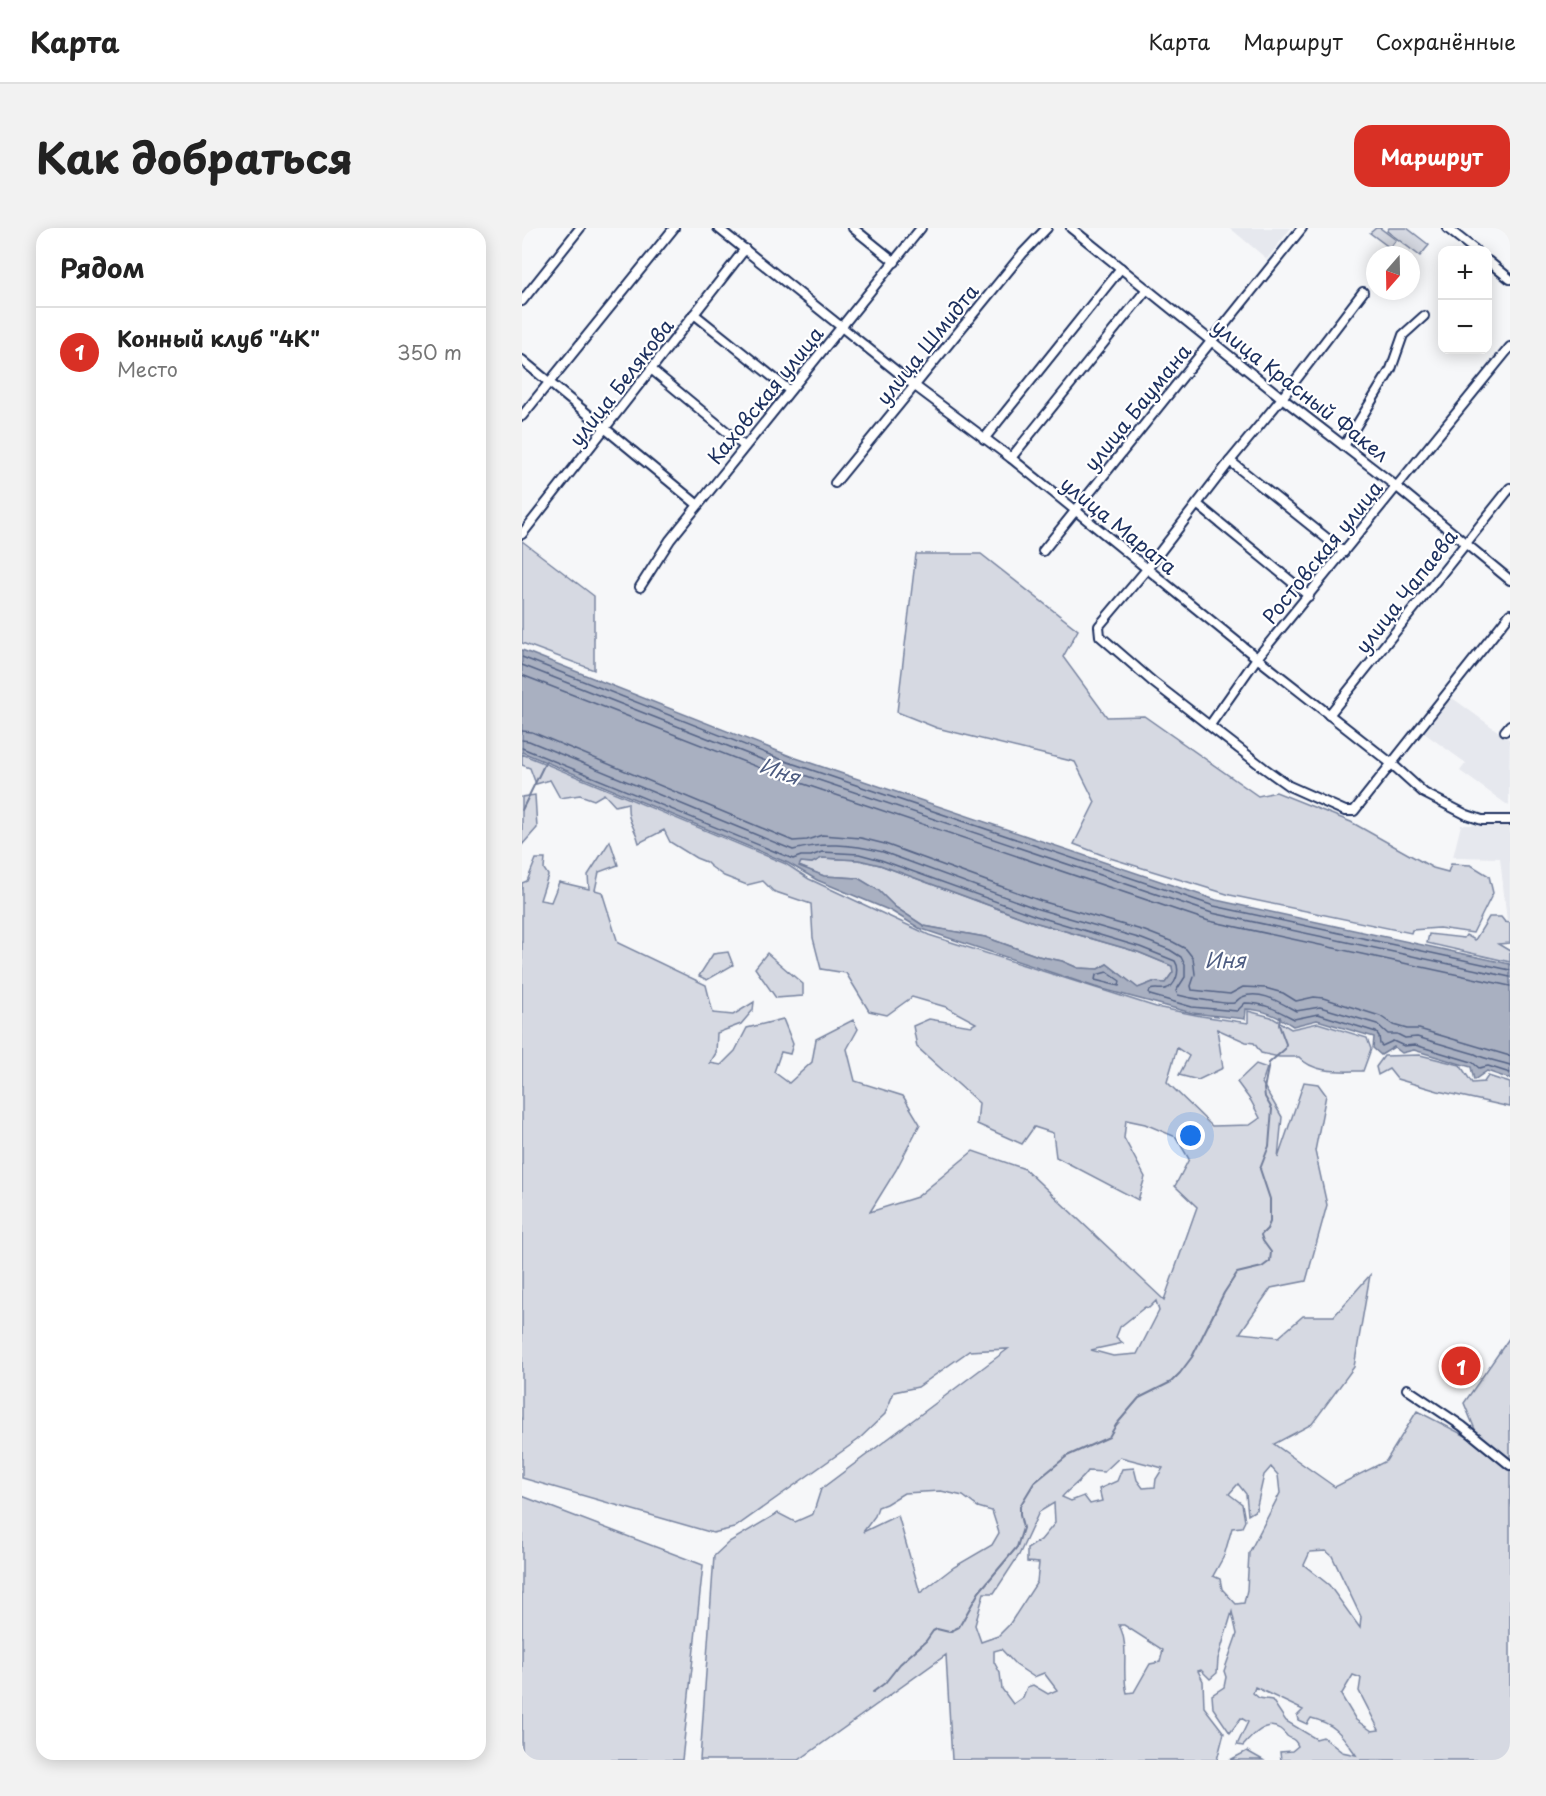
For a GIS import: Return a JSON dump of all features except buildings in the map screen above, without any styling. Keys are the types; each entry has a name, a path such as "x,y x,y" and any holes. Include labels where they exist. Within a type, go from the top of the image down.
{"street":[{"path":"522,302 580,228"},
{"path":"522,416 674,228"},
{"name":"улица Марата","path":"718,228 915,386 1011,459 1424,793 1482,820 1510,820"},
{"path":"853,228 895,262"},
{"name":"Каховская улица","path":"640,587 670,540 921,228"},
{"name":"улица Шмидта","path":"836,483 1023,254 1047,228"},
{"name":"улица Красный Факел","path":"1071,228 1282,398 1397,486 1510,580"},
{"name":"улица Баумана","path":"1043,551 1302,228"},
{"path":"1447,228 1470,246"},
{"name":"улица Белякова","path":"522,534 745,249"},
{"path":"1492,264 1510,279"},
{"path":"984,439 1121,268"},
{"path":"1011,459 1147,289"},
{"path":"1363,292 1147,569 1099,626 1098,632 1104,641 1264,768 1289,786 1345,812 1354,811 1359,806 1510,614"},
{"path":"694,314 789,390"},
{"path":"1344,446 1391,369 1403,335 1424,316"},
{"name":"Ростовская улица","path":"1210,725 1257,658 1510,346"},
{"path":"522,360 698,505"},
{"path":"651,369 744,446"},
{"path":"1230,461 1344,552"},
{"name":"улица Чапаева","path":"1329,715 1510,488"},
{"path":"1197,504 1309,596"},
{"path":"1407,1389 1462,1426 1510,1465"}],"shaded area":[{"path":"1230,228 1291,228 1267,259"},
{"path":"1380,228 1396,240 1392,246 1387,246 1370,233"},
{"path":"1389,228 1407,228 1429,245 1420,256 1420,246 1407,246 1387,231"},
{"path":"522,541 594,596 594,670 522,643"},
{"path":"916,554 981,554 1078,630 1063,657 1107,717 1144,716 1258,796 1276,792 1351,822 1433,868 1448,872 1451,864 1471,865 1489,876 1493,893 1473,933 1439,928 1412,930 1411,933 1230,895 1110,858 1074,844 1095,802 1075,762 937,728 897,712"},
{"path":"1451,697 1510,740 1509,806 1460,771 1466,763 1424,733"},
{"path":"522,754 786,864 809,879 929,935 1156,1007 1248,1023 1248,1011 1271,1017 1291,1029 1318,1023 1367,1038 1371,1049 1363,1071 1337,1071 1320,1069 1299,1057 1279,1057 1261,1053 1254,1043 1246,1042 1217,1029 1223,1068 1198,1080 1179,1075 1189,1056 1177,1048 1167,1082 1212,1126 1250,1125 1260,1118 1237,1082 1256,1064 1267,1068 1262,1083 1282,1117 1278,1158 1304,1082 1318,1084 1326,1095 1315,1151 1327,1205 1306,1281 1271,1288 1240,1333 1279,1337 1303,1316 1334,1316 1370,1275 1354,1367 1312,1424 1274,1444 1335,1487 1386,1461 1417,1411 1481,1444 1464,1403 1510,1337 1510,1760 1281,1760 1280,1752 1292,1751 1298,1746 1280,1729 1270,1726 1255,1734 1243,1746 1237,1745 1248,1722 1241,1718 1230,1733 1213,1708 1212,1695 1224,1687 1226,1677 1224,1671 1237,1634 1232,1612 1218,1659 1217,1673 1210,1679 1201,1670 1198,1671 1203,1681 1204,1707 1224,1733 1217,1760 952,1760 946,1655 799,1760 700,1760 714,1556 729,1542 778,1513 795,1522 813,1514 821,1489 1008,1349 969,1351 918,1387 894,1392 885,1414 858,1440 734,1528 713,1533 522,1478 522,883 527,881 536,859 545,859 544,869 548,875 540,900 551,902 559,882 589,889 588,875 610,841 618,865 599,872 595,890 602,892 618,943 706,985 713,1013 733,1015 754,1002 753,1010 741,1024 717,1033 716,1053 710,1063 721,1065 735,1051 747,1028 783,1019 793,1044 790,1054 781,1052 774,1072 789,1083 812,1062 816,1039 853,1020 858,1029 847,1049 855,1081 903,1096 920,1124 896,1170 870,1212 917,1197 973,1151 1025,1169 1164,1300 1197,1207 1175,1186 1189,1159 1176,1137 1145,1124 1126,1120 1124,1138 1145,1177 1138,1200 1056,1157 1053,1133 1034,1127 1022,1144 977,1124 979,1103 917,1047 913,1026 929,1019 971,1026 976,1023 946,1007 912,997 887,1015 869,1011 846,973 821,969 813,938 811,904 773,891 763,881 747,885 724,876 706,862 670,842 664,830 639,843 630,820 628,803 615,806 604,794 594,800 580,795 560,798 550,780 536,784 530,768 522,765","holes":["1156,1301 1159,1311 1137,1354 1113,1356 1091,1350 1123,1343 1116,1337 1120,1327 1145,1307 1149,1308","1120,1457 1163,1468 1156,1479 1155,1487 1143,1488 1137,1480 1134,1468 1122,1469 1117,1481 1099,1489 1102,1501 1090,1504 1084,1496 1071,1501 1062,1497 1088,1471 1104,1472","1271,1467 1278,1475 1280,1493 1249,1553 1244,1603 1236,1604 1222,1589 1220,1579 1213,1576 1224,1556 1232,1528 1242,1527 1245,1521 1242,1504 1229,1494 1238,1484 1246,1494 1248,1515 1256,1510 1264,1475","941,1491 963,1496 978,1507 992,1511 999,1533 992,1545 954,1567 920,1593 898,1515 863,1532 875,1516 878,1507 904,1493","1054,1503 1055,1523 1041,1540 1027,1549 1027,1562 1039,1563 1037,1582 1009,1625 998,1636 981,1642 975,1625 984,1593 994,1593 1019,1555 1039,1512","1326,1551 1332,1556 1361,1617 1360,1628 1329,1585 1304,1565 1310,1552","1119,1625 1124,1625 1163,1650 1160,1662 1150,1664 1134,1692 1127,1693 1124,1641","1001,1649 1016,1665 1034,1677 1044,1673 1057,1690 1048,1694 1033,1685 1027,1687 1023,1697 1013,1704 1002,1689 1000,1673 994,1662 994,1651","1353,1675 1361,1678 1359,1691 1379,1730 1372,1731 1356,1720 1341,1695","1255,1687 1303,1710 1297,1716 1298,1720 1307,1724 1311,1718 1333,1727 1356,1755 1342,1752 1323,1737 1316,1739 1286,1721 1272,1700 1259,1698 1253,1693"]},
{"path":"535,795 537,828 522,845 522,797"},
{"path":"1461,825 1510,825 1510,921 1507,921 1500,858 1453,857"},
{"path":"821,858 859,860 880,865 1034,922 1138,952 1172,966 1173,972 1165,983 1153,982 1138,988 1107,964 1098,969 1078,968 985,937 924,926 895,907 878,890 858,878 824,876 798,866 801,862 812,863"},
{"path":"1489,917 1501,917 1505,922 1510,923 1510,943 1498,944 1510,951 1510,962 1427,943 1429,934 1464,938 1466,935 1475,940"},
{"path":"728,952 733,965 707,980 699,976 713,954"},
{"path":"767,953 803,984 803,996 776,998 755,968"},
{"path":"1420,1055 1460,1065 1472,1083 1484,1082 1488,1076 1510,1083 1510,1107 1397,1079 1389,1069 1378,1075 1376,1067 1384,1056"},
{"path":"522,1496 703,1565 682,1760 522,1760"},
{"path":"1247,1751 1263,1760 1230,1760"}],"water":[{"name":"Иня","path":"522,650 790,756 1216,900 1510,964 1510,1079 1487,1071 1474,1080 1471,1067 1414,1050 1402,1053 1394,1047 1381,1055 1373,1048 1374,1037 1317,1020 1293,1026 1271,1014 1246,1009 1245,1019 1192,1013 1095,987 919,928 891,911 817,880 788,863 522,752","holes":["822,858 859,860 880,865 1034,922 1138,952 1172,966 1173,972 1165,983 1153,982 1138,988 1107,964 1098,969 1078,968 985,937 924,926 895,907 878,890 858,878 824,876 799,866 801,862 812,863"]}],"waterway":[{"path":"522,810 546,761"},
{"path":"873,1692 885,1683 900,1664 926,1641 933,1631 937,1629 949,1632 959,1627 979,1592 1017,1547 1023,1528 1020,1506 1034,1483 1067,1456 1109,1437 1139,1398 1171,1382 1192,1357 1224,1293 1237,1273 1262,1267 1270,1261 1271,1252 1261,1235 1270,1222 1270,1199 1260,1169 1269,1146 1272,1109 1265,1097 1264,1089 1269,1063 1285,1049 1286,1044 1279,1025 1280,1017"}],"place":[{"name":"Конный клуб \"4К\"","path":"1461,1366"}]}
